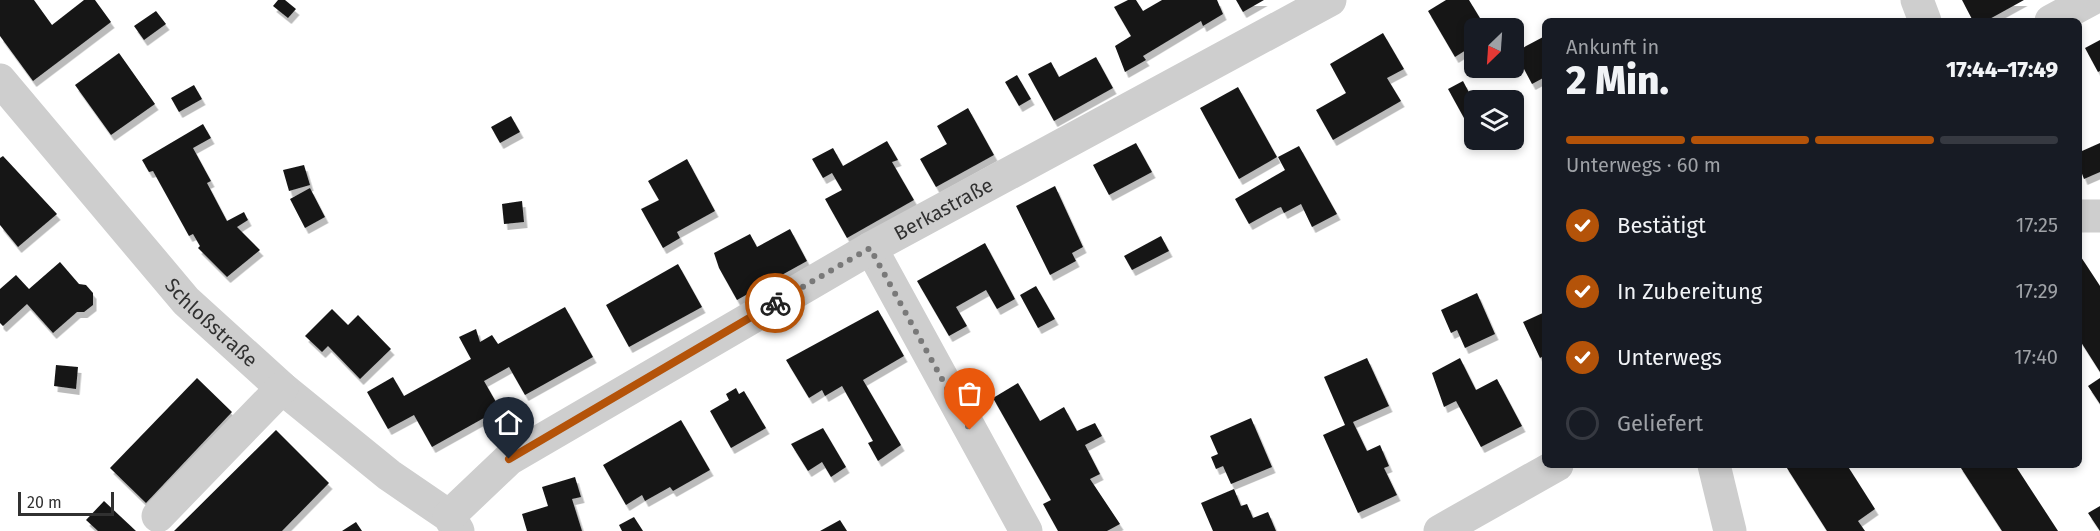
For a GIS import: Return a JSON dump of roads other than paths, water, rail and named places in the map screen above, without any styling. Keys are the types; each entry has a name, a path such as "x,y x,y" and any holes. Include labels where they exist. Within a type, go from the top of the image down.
{"street":[{"name":"Berkastraße","path":"454,523 509,459 870,248 1330,0"},
{"path":"1917,0 1924,18"},
{"path":"2057,18 2090,0"},
{"name":"Schloßstraße","path":"0,80 186,301 282,388 388,475 454,523"},
{"path":"2082,216 2100,216"},
{"path":"870,248 1026,531"},
{"path":"158,516 282,388"},
{"path":"1440,531 1552,468"},
{"path":"1715,468 1730,531"}]}
